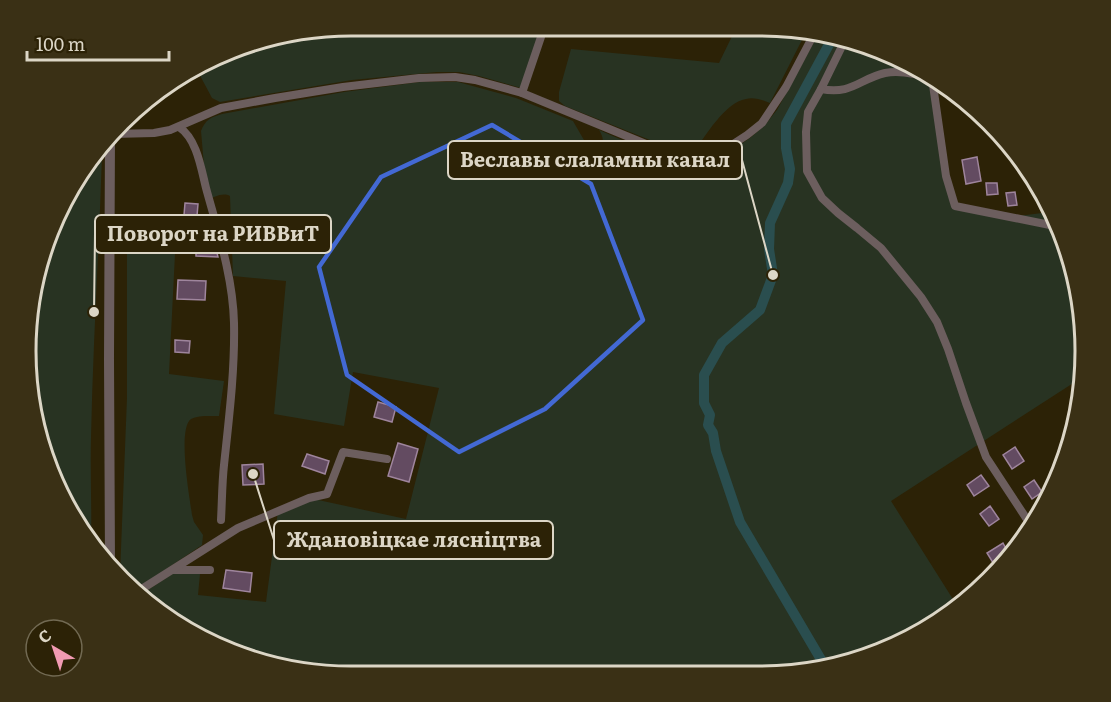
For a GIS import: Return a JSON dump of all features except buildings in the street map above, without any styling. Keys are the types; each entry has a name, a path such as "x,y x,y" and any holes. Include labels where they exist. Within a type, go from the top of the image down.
{"street":[{"path":"522,93 540,36"},
{"path":"122,134 170,130 221,108 343,87 419,78 456,77 522,93 658,149 691,158 702,158 727,148 762,123 786,87 811,40"},
{"path":"842,47 808,112 807,171 822,198 881,248 921,297 937,322 987,457 1027,519"},
{"path":"821,89 846,90 883,74 908,73"},
{"path":"933,88 946,176 955,206 1049,225"},
{"path":"179,127 185,131 192,143 217,223 234,321 233,371 221,520"},
{"path":"110,554 111,147"},
{"path":"143,588 238,528 309,498 327,494 343,452 387,459"},
{"path":"172,570 210,570"}],"highlighted area":[{"path":"492,125 591,184 643,320 545,409 459,452 347,375 319,267 381,177"}],"green space":[{"path":"351,36 538,36 521,88 459,72 437,72 352,80 220,102 212,98 200,75 230,60 290,42"},
{"path":"732,36 802,39 770,103 749,98 731,106 716,121 693,153 660,144 565,106 559,101 559,92 571,49 719,63"},
{"path":"815,41 840,47 807,112 804,132 805,174 807,171 808,112 821,90 839,91 886,74 910,74 933,88 946,176 955,206 1010,217 1043,213 1051,230 1064,269 1072,310 1075,351 1073,383 891,501 952,601 918,624 881,642 842,655 801,663 760,666 351,666 290,660 230,642 193,624 146,591 174,573 200,574 198,595 266,602 278,511 309,498 406,519 439,388 353,372 344,426 274,414 286,281 233,276 230,196 221,195 207,200 201,131 209,119 222,114 344,92 420,82 458,82 516,98 573,121 588,147 596,149 602,145 599,130 645,150 689,164 729,152 764,126 777,110"},
{"path":"843,47 881,60 907,72 886,72 840,89 822,88"},
{"path":"102,158 92,402 91,529 68,490 47,433 39,392 36,351 42,290 53,250 78,193"},
{"path":"127,251 175,254 169,374 224,381 219,416 201,416 191,419 185,436 192,515 203,535 202,545 141,586 120,566 127,398"}],"waterway":[{"path":"821,660 740,522 716,451 713,433 708,425 710,415 704,403 704,375 722,343 760,310 773,275 769,249 770,223 788,183 790,169 786,148 786,124 829,44"}],"place":[{"name":"Веславы слаламны канал","path":"773,275"},
{"name":"Поворот на РИВВиТ","path":"94,312"},
{"name":"Ждановіцкае лясніцтва","path":"253,474"}]}
